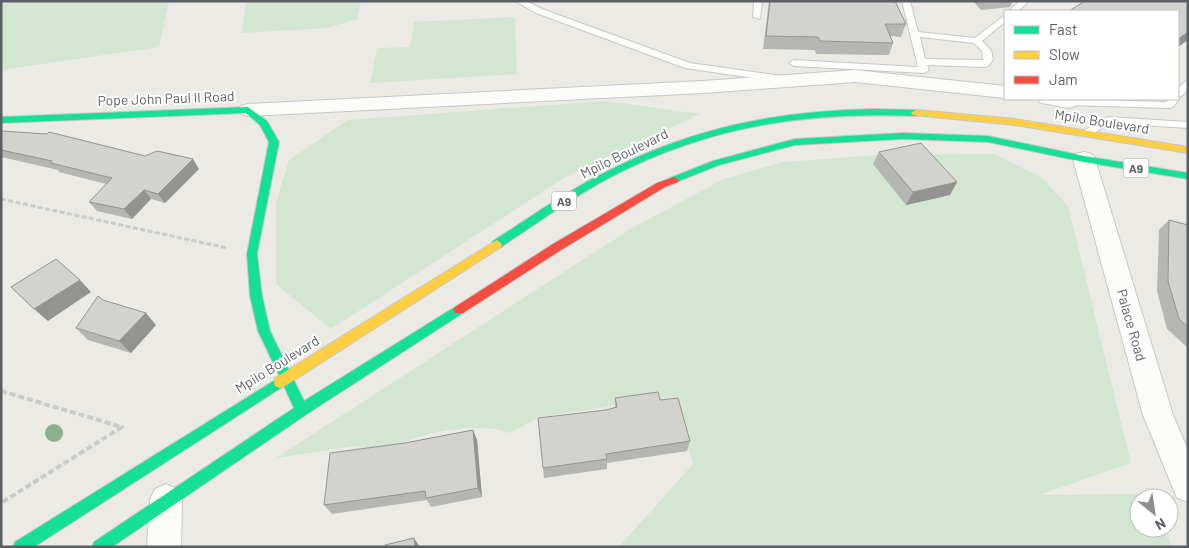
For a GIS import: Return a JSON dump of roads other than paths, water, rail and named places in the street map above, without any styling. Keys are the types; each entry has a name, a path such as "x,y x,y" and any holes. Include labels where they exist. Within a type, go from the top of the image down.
{"main road":[{"name":"Pope John Paul II Road","path":"1,120 248,110 262,118 270,130 274,142 252,254 256,296 264,331 302,410"},
{"name":"Mpilo Boulevard","path":"20,547 286,376 603,177 674,144 725,127 793,115 857,110 910,111 1087,133 1188,150"},
{"name":"A9","path":"99,547 302,410 557,248 653,189 716,163 795,142 903,136 988,139 1084,159 1188,176"}],"street":[{"path":"248,110 795,72 855,76 924,72 1004,92"},
{"path":"1055,100 1069,102"},
{"name":"Palace Road","path":"1084,159 1158,415 1188,487"},
{"path":"164,547 166,500"}],"lane":[{"path":"519,1 539,11 688,66 795,72"},
{"path":"757,16 758,1"},
{"path":"906,1 914,34 924,72 985,64 988,60 986,50 977,41 914,34"},
{"path":"1014,10 1025,1"},
{"path":"977,41 1004,19"},
{"path":"1179,93 1188,82"},
{"path":"1069,102 1169,105 1173,100"},
{"path":"1087,133 1108,120 1188,125"}]}
